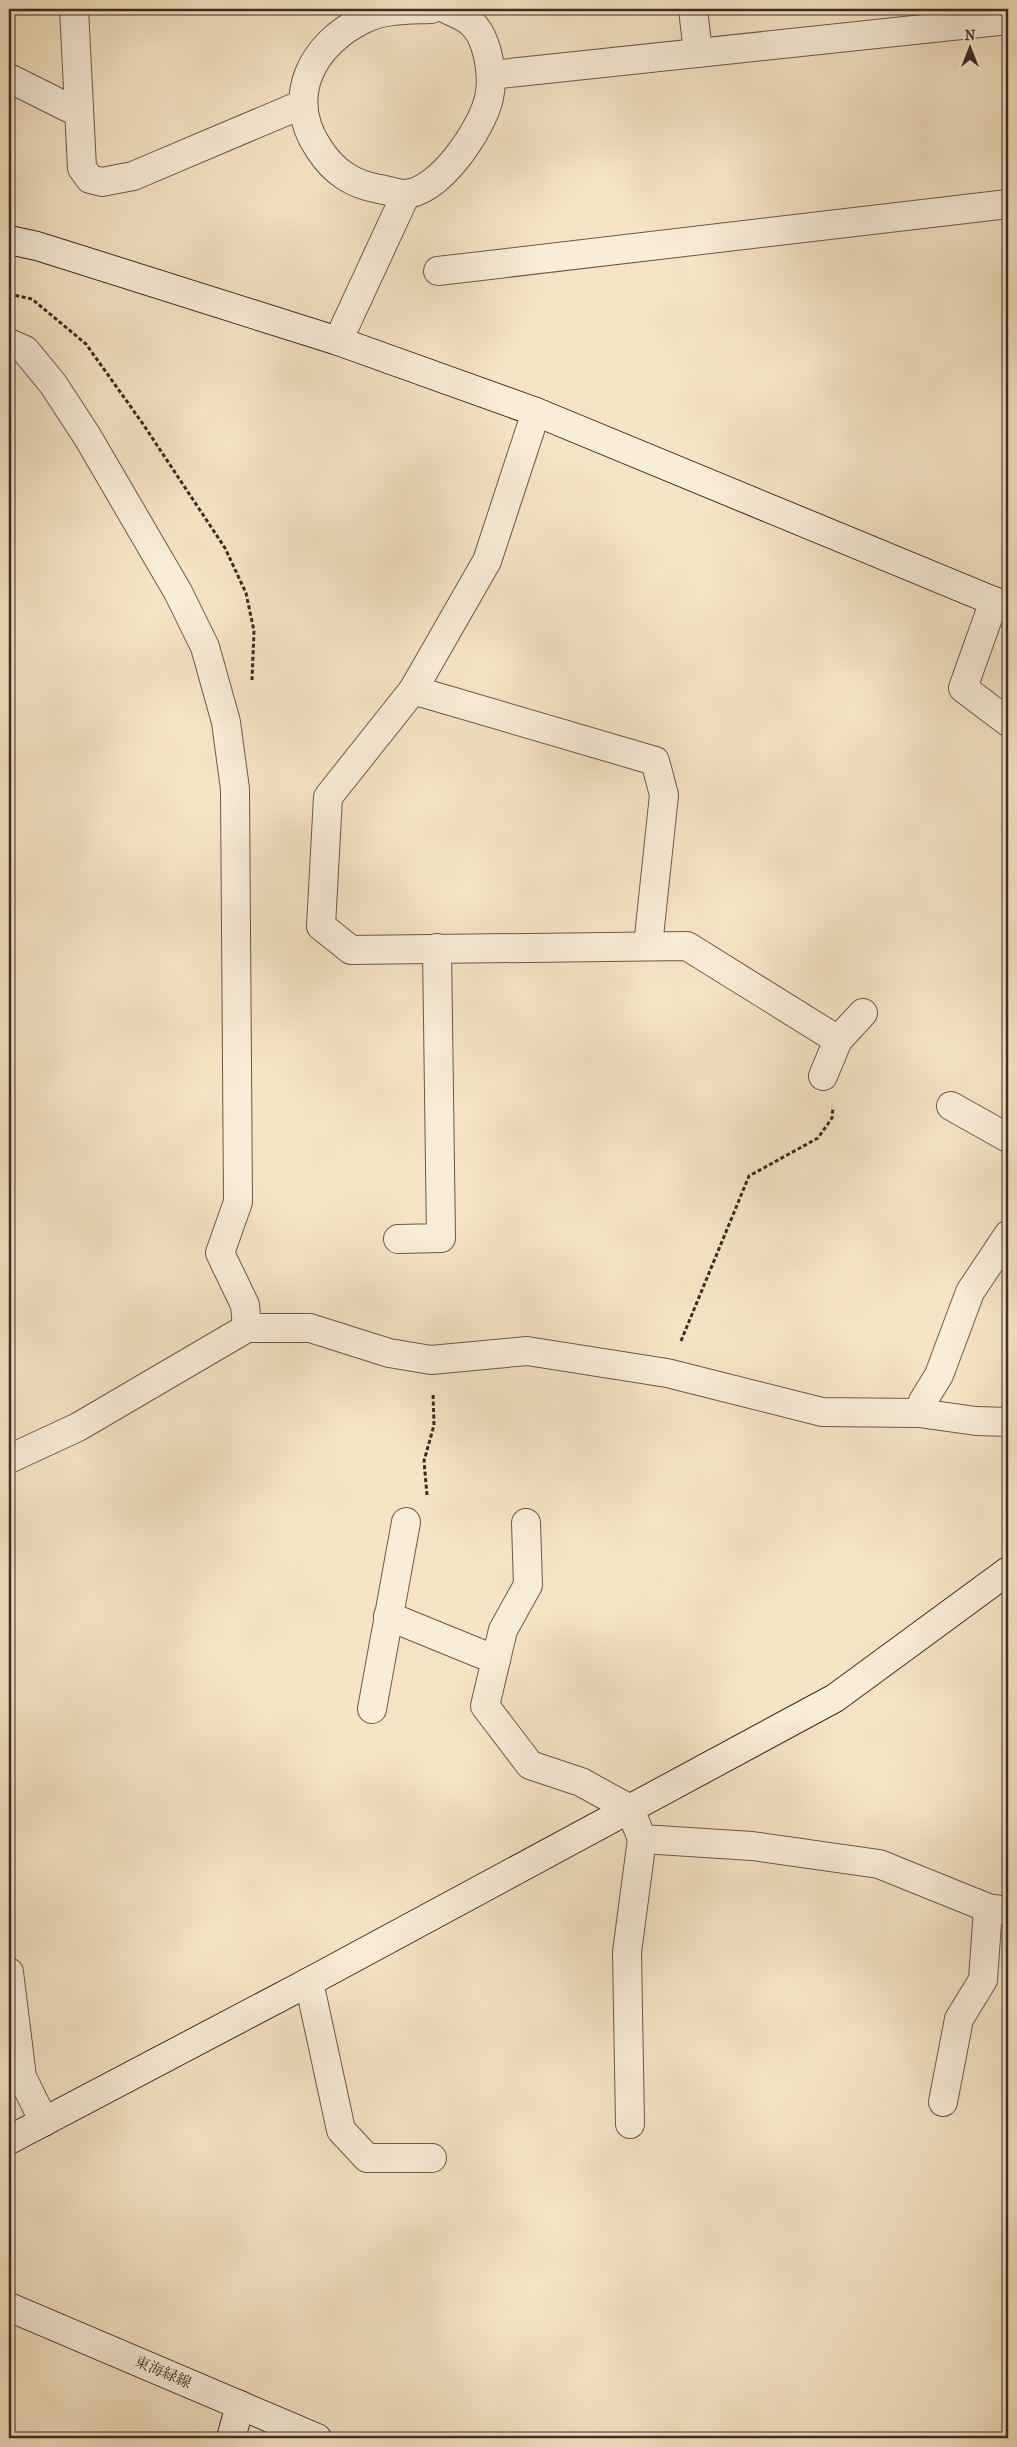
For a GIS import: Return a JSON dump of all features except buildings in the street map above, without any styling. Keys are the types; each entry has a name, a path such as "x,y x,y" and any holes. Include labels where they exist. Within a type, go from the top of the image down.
{"street":[{"path":"74,9 82,168 90,179 102,182 133,176 303,104"},
{"path":"431,9 362,14 331,40 310,67 303,104 310,136 331,166 362,186 406,194 431,184 454,164 477,127 489,99 490,75 486,44 470,21 446,9"},
{"path":"692,9 698,52"},
{"path":"490,75 1008,20"},
{"path":"9,78 70,108 79,107"},
{"path":"338,341 406,194"},
{"path":"438,271 1008,204"},
{"path":"9,240 37,246 338,341 536,412 1001,604 963,688 1008,722"},
{"path":"9,343 25,350 52,384 87,436 178,592 205,647 226,722 235,789 238,1202 220,1253 244,1305 247,1328"},
{"path":"536,412 487,561 413,690 328,797 321,926 351,950 687,946 838,1040"},
{"path":"413,690 655,761 664,795 648,946"},
{"path":"398,1239 441,1238 437,948"},
{"path":"823,1076 838,1040 863,1013"},
{"path":"951,1106 1008,1138"},
{"path":"919,1413 923,1401 938,1375 970,1292 1008,1235"},
{"path":"9,1459 78,1427 247,1328 310,1328 389,1353 431,1360 527,1351 667,1373 822,1412 919,1413 976,1422 1008,1422"},
{"path":"372,1709 406,1522"},
{"path":"526,1523 528,1585 503,1630 485,1706 530,1766 582,1782 630,1808 642,1839 627,1952 630,2124"},
{"path":"9,2140 308,1982 835,1698 1005,1580"},
{"path":"388,1616 496,1660"},
{"path":"642,1839 752,1846 879,1864 998,1910 983,1980 959,2019 943,2102"},
{"path":"9,1972 22,2077 44,2122"},
{"path":"308,1982 341,2130 367,2158 432,2158"},
{"name":"東海緑線","path":"9,2307 317,2438"},
{"path":"231,2438 240,2405"}],"path":[{"path":"9,294 32,300 86,344 143,424 225,548 246,593 254,631 252,685"},
{"path":"667,1373 749,1176 818,1138 832,1118 834,1099 832,1087 823,1076"},
{"path":"427,1503 424,1461 434,1425 431,1360"}]}
